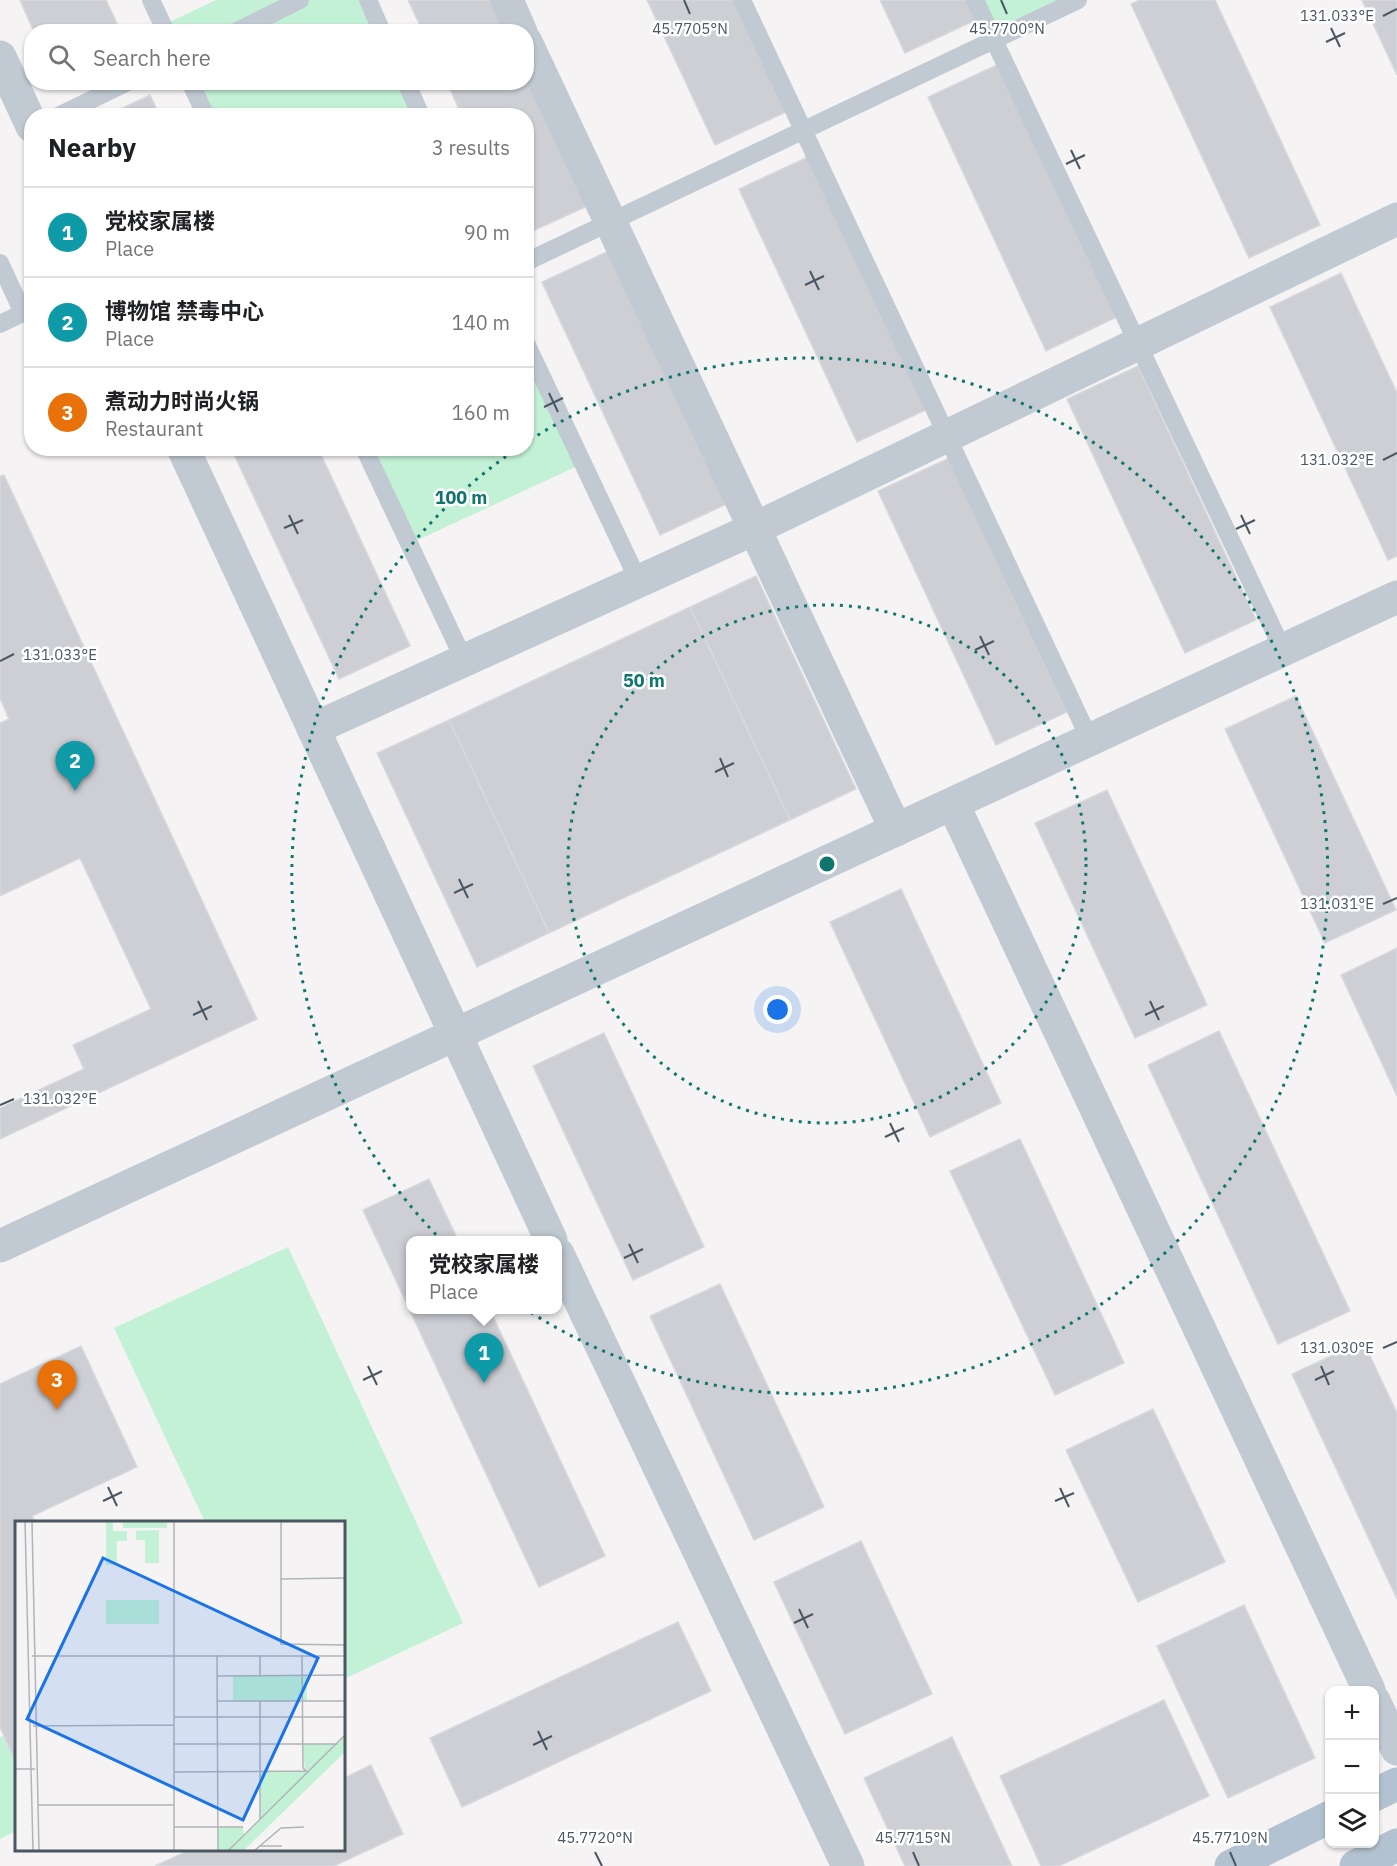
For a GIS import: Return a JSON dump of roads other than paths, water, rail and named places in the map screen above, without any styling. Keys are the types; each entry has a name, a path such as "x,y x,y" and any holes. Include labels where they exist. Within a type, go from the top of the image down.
{"main road":[{"path":"1376,1794 1397,1784"},
{"path":"1231,1866 1325,1819"},
{"path":"1356,1866 1397,1845"}],"street":[{"path":"507,0 518,24"},
{"path":"0,57 24,109"},
{"path":"534,59 896,830"},
{"path":"313,729 756,528 1397,219"},
{"path":"187,456 549,1236"},
{"path":"0,1246 454,1033 1397,597"},
{"path":"953,804 1367,1686"},
{"path":"562,1262 848,1866"},
{"path":"1379,1711 1397,1749"}],"lane":[{"path":"151,0 162,24"},
{"path":"251,24 300,0"},
{"path":"368,0 378,24"},
{"path":"741,0 1090,740"},
{"path":"975,0 1283,650"},
{"path":"534,258 1078,0"},
{"path":"74,108 112,90"},
{"path":"194,90 202,108"},
{"path":"410,90 417,108"},
{"path":"0,263 23,313 0,324"},
{"path":"534,360 639,582"},
{"path":"368,456 465,662"}],"place":[{"name":"博物馆 禁毒中心","path":"75,791"},
{"name":"党校家属楼","path":"484,1383"},
{"name":"煮动力时尚火锅","path":"57,1410"}]}
